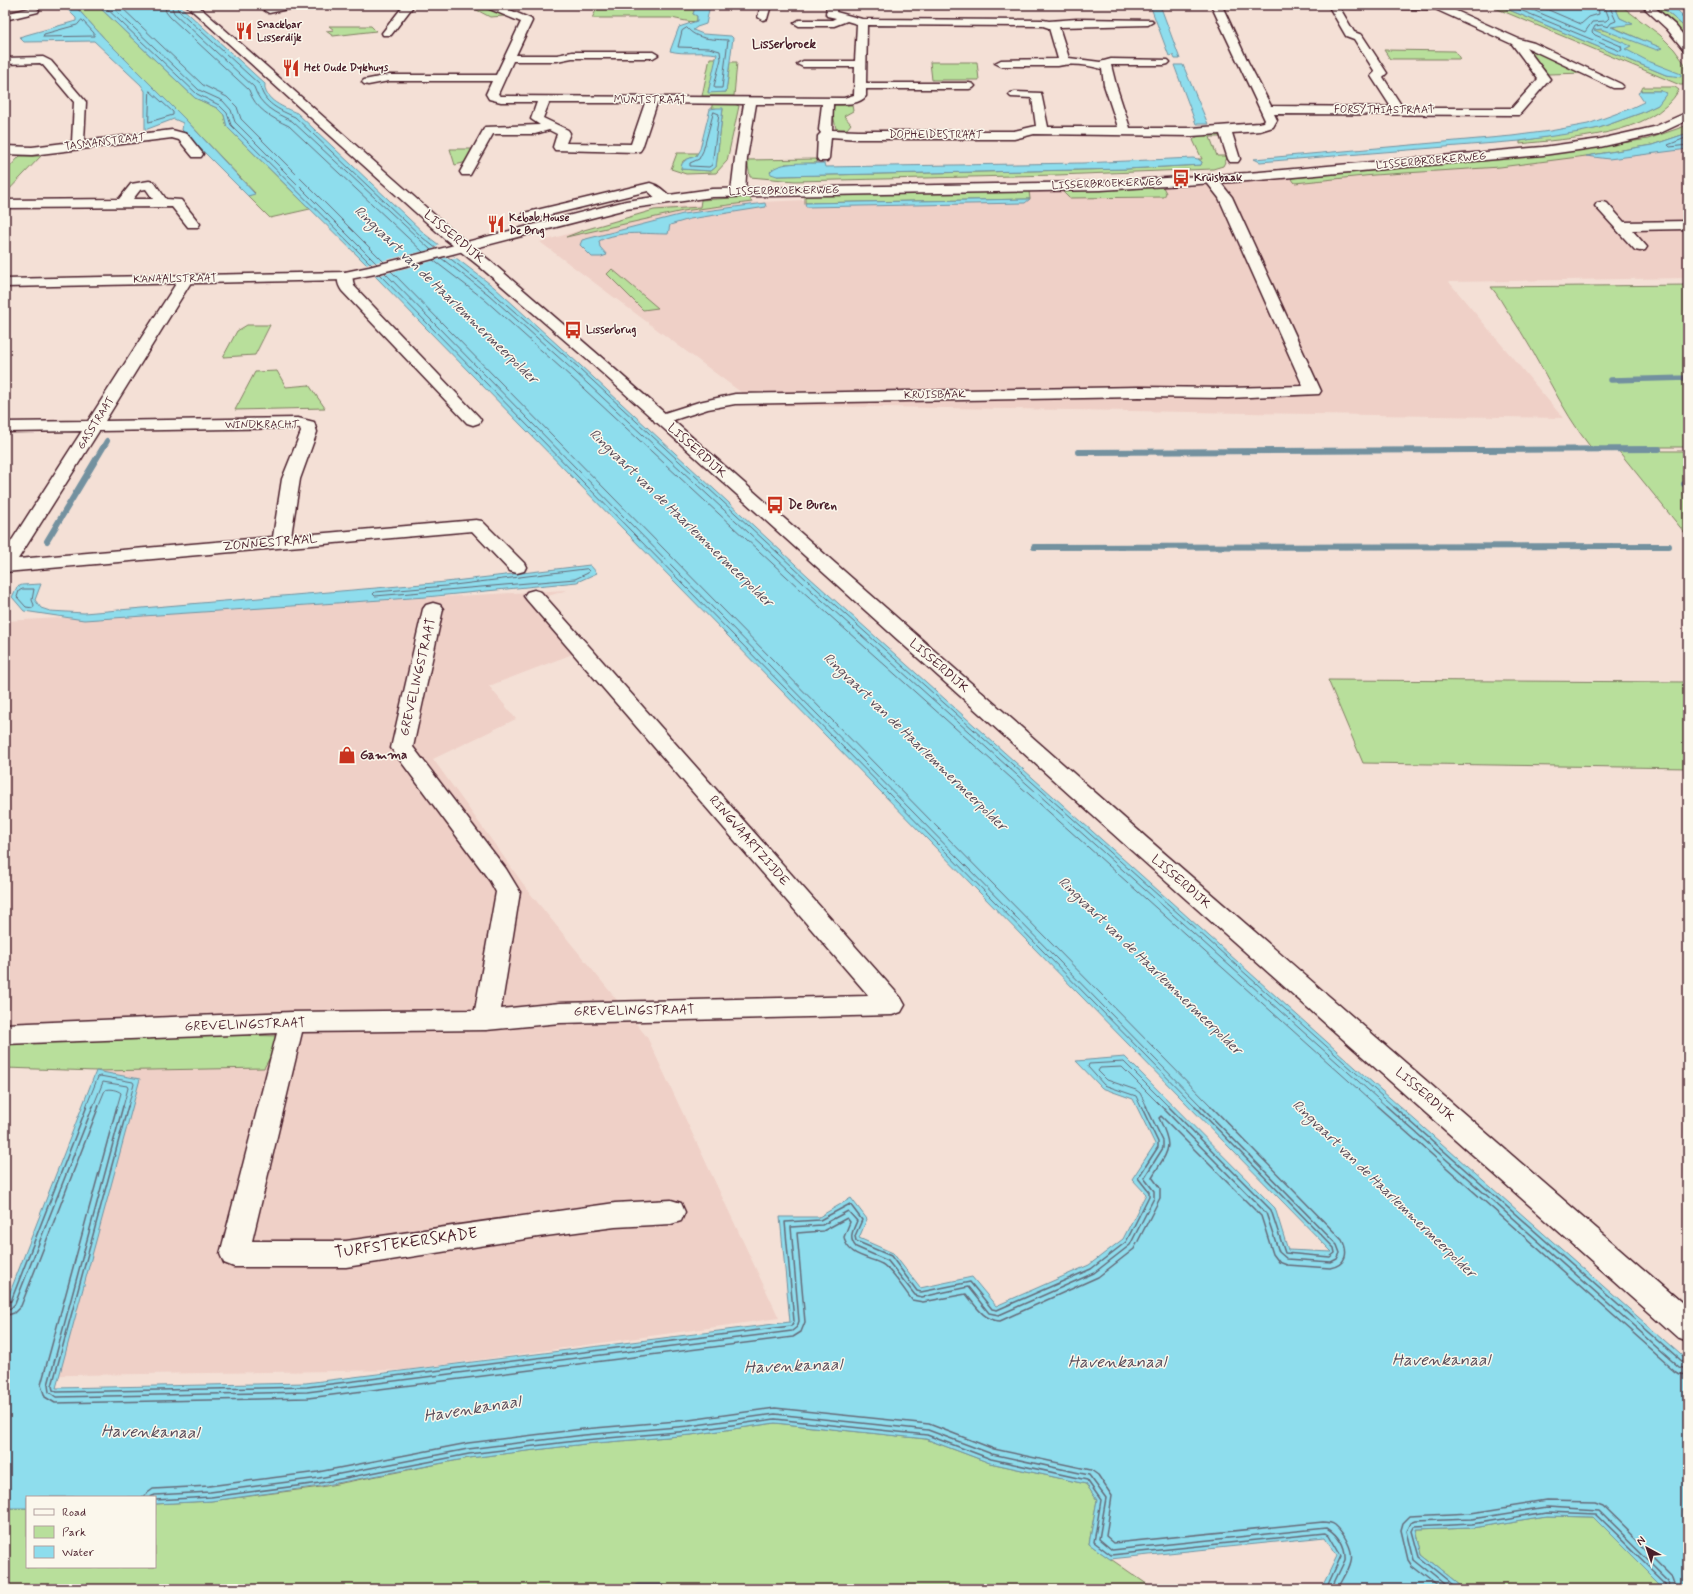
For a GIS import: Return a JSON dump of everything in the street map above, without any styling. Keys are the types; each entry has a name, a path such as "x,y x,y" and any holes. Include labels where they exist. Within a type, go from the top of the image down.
{"street":[{"name":"LISSERDIJK","path":"191,5 463,247 525,298 1140,845 1688,1327"},
{"path":"269,10 293,5"},
{"path":"387,33 409,5"},
{"name":"MUNTSTRAAT","path":"489,5 527,21 492,94 493,97 501,99 828,101 856,99 860,96 861,86"},
{"path":"763,17 766,5"},
{"path":"832,5 831,14 862,22 956,17 1051,24 1077,22 1148,22"},
{"path":"1222,5 1217,7 1224,24 1271,120 1269,124 1260,127 1225,130 1234,159"},
{"path":"1333,5 1350,34 1358,37 1377,66 1381,73 1377,76 1399,110"},
{"path":"1352,5 1440,6 1516,42 1530,45 1617,86"},
{"path":"1641,6 1676,35 1688,48"},
{"path":"5,17 34,10"},
{"path":"1022,14 1075,15 1077,22"},
{"path":"799,22 834,23 845,18"},
{"path":"862,22 861,86 969,86"},
{"path":"1051,24 1054,26 1064,61"},
{"path":"1516,42 1541,76 1557,76"},
{"path":"594,55 599,43"},
{"path":"510,58 557,58 572,54 653,55"},
{"path":"5,61 43,60 47,63 80,102 78,145"},
{"path":"1001,63 1058,63 1064,61 1101,64 1111,62 1164,62"},
{"path":"803,64 861,64"},
{"path":"1101,64 1107,67 1110,85 1125,131"},
{"name":"FORSYTHIASTRAAT","path":"1267,110 1515,112 1544,79 1541,76"},
{"path":"1573,76 1597,76"},
{"path":"368,82 389,78 500,78"},
{"path":"1015,95 1037,95 1043,130"},
{"path":"544,99 536,119 564,133 559,147 636,148 652,100"},
{"path":"738,192 741,158 751,100"},
{"path":"823,158 824,136 829,133 825,130 828,101"},
{"name":"LISSERBROEKERWEG","path":"370,271 591,214 665,199 738,192 1101,186 1211,180 1543,151 1600,144 1658,130 1688,116"},
{"path":"466,172 489,130 535,130 550,126"},
{"name":"DOPHEIDESTRAAT","path":"829,133 852,135 1014,135 1034,130 1192,132 1225,130"},
{"name":"TASMANSTRAAT","path":"5,150 32,151 172,134 183,137 197,154"},
{"name":"KRUISBAAK","path":"661,419 705,404 735,399 1123,392 1313,391 1225,197 1211,180"},
{"path":"123,203 136,187 149,185 162,203"},
{"path":"529,216 650,187 665,199"},
{"path":"5,204 176,203 194,224"},
{"path":"1602,206 1640,247"},
{"path":"1621,226 1688,225"},
{"name":"KANAALSTRAAT","path":"5,283 346,276 370,271"},
{"path":"346,276 345,283 347,288 473,420"},
{"name":"GASSTRAAT","path":"5,566 186,279"},
{"name":"WINDKRACHT","path":"94,426 298,423 308,425 309,432 291,479 281,542"},
{"path":"5,427 94,426"},
{"name":"ZONNESTRAAL","path":"5,566 476,525 517,567"},
{"name":"RINGVAARTZIJDE","path":"534,596 892,1005 783,1007"},
{"name":"GREVELINGSTRAAT","path":"433,609 402,748 498,876 508,892 486,1020"},
{"name":"GREVELINGSTRAAT","path":"5,1034 292,1022 486,1020 560,1013 783,1007"},
{"name":"TURFSTEKERSKADE","path":"292,1022 234,1254 346,1254 615,1215 671,1212"}],"shaded area":[{"path":"1688,128 1688,278 1449,282 1563,418 758,405 540,242 661,207 1260,178 1493,158"},
{"path":"567,590 539,599 583,650 489,686 516,719 433,759 529,892 647,1037 779,1318 406,1370 5,1376 5,1305 96,1071 129,1022 5,1026 5,621"}],"green space":[{"path":"74,5 97,5 195,98 217,108 224,115 227,127 310,209 270,218 248,196 255,193 185,119 104,38"},
{"path":"465,5 477,5 506,16 490,17 473,8 463,8"},
{"path":"599,5 696,5 693,14 697,15 697,21 671,18 592,18"},
{"path":"1488,5 1501,5 1502,7 1666,75 1680,76 1644,61 1593,30 1609,31 1653,47 1661,48 1610,26 1632,24 1620,18 1611,5 1620,5 1660,35 1674,49 1685,64 1687,79 1683,85 1680,85"},
{"path":"1649,5 1659,5 1688,30 1688,41"},
{"path":"329,26 371,26 376,31 333,36 326,31 334,30"},
{"path":"1524,46 1588,73 1548,74"},
{"path":"1384,50 1455,51 1460,59 1390,59"},
{"path":"710,58 717,58 708,92 726,92 730,62 737,62 734,96 702,96"},
{"path":"930,62 977,62 979,80 932,80"},
{"path":"1643,87 1675,87 1679,90 1666,106 1650,117 1629,126 1584,137 1520,144 1520,141 1599,128 1641,113 1658,105 1661,91 1641,91"},
{"path":"732,103 739,106 727,161 716,173 686,174 671,169 677,153 698,153 696,156 683,161 681,169 711,171 716,167 723,109 712,108 712,104"},
{"path":"834,105 852,105 853,111 844,116 851,124 847,129 836,129 833,114"},
{"path":"1688,125 1688,133 1652,145 1586,156 1500,167 1374,175 1295,183 1291,178 1550,154 1648,139"},
{"path":"1219,134 1220,137 1210,137 1217,156 1227,156 1227,158 1223,166 1213,169 1057,175 795,181 750,177 747,160 817,159 817,163 785,164 777,176 1126,169 1201,165 1202,162 1198,159 1202,159 1193,140 1199,135"},
{"path":"450,149 473,149 467,162 455,165"},
{"path":"20,156 41,156 5,194 5,172"},
{"path":"1163,187 1166,193 1164,197 1069,198 1061,190"},
{"path":"1029,191 1030,199 805,203 805,195"},
{"path":"749,197 752,202 683,211 566,237 584,230 654,210 700,207 701,200"},
{"path":"612,269 658,308 643,310 607,274"},
{"path":"1688,285 1688,447 1658,447 1662,451 1688,451 1688,537 1617,449 1592,449 1569,417 1521,331 1491,287"},
{"path":"247,325 270,325 255,355 223,357 237,331"},
{"path":"277,371 286,387 309,385 325,408 235,410 255,372"},
{"path":"1328,680 1688,682 1688,768 1363,763"},
{"path":"235,1035 282,1036 264,1068 96,1071 5,1068 5,1042"},
{"path":"775,1423 926,1439 990,1463 1086,1484 1097,1500 1089,1544 1154,1589 5,1589 5,1508 26,1508 26,1568 156,1568 156,1504 211,1501 321,1487 469,1458 585,1444 691,1435"},
{"path":"1546,1516 1593,1517 1665,1589 1465,1589 1422,1555 1416,1530 1472,1528"}],"water":[{"path":"63,5 74,5 104,38 185,119 255,194 248,196 182,130 183,123 174,119 145,130 145,91 141,85 94,41 24,42 19,37 76,21 76,18"},
{"path":"97,5 179,5 265,84 267,95 271,99 281,106 297,113 426,235 494,287 809,577 1356,1068 1688,1361 1688,1589 1665,1589 1593,1517 1546,1516 1472,1528 1416,1530 1422,1555 1465,1589 1321,1589 1337,1556 1325,1537 1110,1559 1089,1544 1097,1500 1086,1484 990,1463 926,1439 775,1423 691,1435 585,1444 469,1458 321,1486 211,1501 156,1504 156,1496 26,1496 26,1508 5,1508 5,1305 96,1071 140,1079 56,1388 306,1383 790,1322 780,1217 819,1217 851,1198 867,1219 859,1238 893,1253 920,1288 972,1277 996,1306 1089,1265 1123,1239 1146,1194 1132,1179 1155,1144 1133,1099 1102,1088 1076,1061 1125,1057 1275,1208 1288,1250 1332,1252 375,276 367,265 227,127 224,115 217,108 195,98"},
{"path":"696,5 710,5 706,24 693,30 703,34 731,36 733,38 726,92 708,93 717,54 681,53 670,51 679,27 697,21 697,16 693,14"},
{"path":"1150,5 1160,5 1180,59 1175,59 1173,55 1169,56"},
{"path":"1501,5 1611,5 1616,9 1620,18 1633,24 1611,27 1662,48 1657,50 1601,29 1594,30 1631,46 1625,49 1648,61 1681,74 1681,77 1666,75 1502,7"},
{"path":"1659,5 1669,6 1678,11 1688,20 1688,30"},
{"path":"1174,65 1183,65 1208,124 1196,124"},
{"path":"1641,91 1661,91 1667,93 1658,105 1641,113 1599,128 1580,132 1520,141 1260,162 1254,159 1512,136 1550,131 1588,124 1629,109 1644,102 1638,93"},
{"path":"723,108 716,167 711,171 681,169 684,162 696,156 700,149 710,109"},
{"path":"1688,133 1688,149 1609,159 1586,156 1652,145"},
{"path":"1193,158 1202,162 1201,165 1126,169 777,176 771,174 770,172 774,168 795,163 824,163 825,167 1083,163"},
{"path":"1030,199 1025,203 806,207 805,203"},
{"path":"765,203 766,207 690,219 670,225 668,234 633,233 616,235 599,241 600,247 607,255 601,257 592,257 580,245 582,240 683,214"},
{"path":"590,565 597,573 577,582 426,597 84,620 24,611 12,597 17,587 22,585 41,584 35,600 41,608 50,611 84,613 446,582"}],"pier":[{"path":"439,244 457,259 444,258 373,277 364,265 433,249"}],"waterway":[{"path":"1683,16 1688,15"},
{"path":"1611,380 1688,378"},
{"path":"47,541 107,441"},
{"path":"1078,452 1659,449"},
{"path":"1684,484 1688,483"},
{"path":"1034,547 1669,546"},
{"path":"638,1589 662,1589"}],"place":[{"name":"Snackbar Lisserdijk","path":"244,31"},
{"name":"Het Oude Dykhuys","path":"291,68"},
{"name":"Kruisbaak","path":"1181,178"},
{"name":"Kebab House De Brug","path":"496,224"},
{"name":"Lisserbrug","path":"573,330"},
{"name":"De Buren","path":"775,505"},
{"name":"Gamma","path":"347,755"}],"district":[{"name":"Lisserbroek","path":"784,44"}],"water label":[{"name":"Ringvaart van de Haarlemmermeerpolder","path":"446,295"},
{"name":"Ringvaart van de Haarlemmermeerpolder","path":"681,518"},
{"name":"Ringvaart van de Haarlemmermeerpolder","path":"915,742"},
{"name":"Ringvaart van de Haarlemmermeerpolder","path":"1150,966"},
{"name":"Ringvaart van de Haarlemmermeerpolder","path":"1384,1189"},
{"name":"Havenkanaal","path":"1441,1360"},
{"name":"Havenkanaal","path":"1117,1362"},
{"name":"Havenkanaal","path":"793,1366"},
{"name":"Havenkanaal","path":"472,1409"},
{"name":"Havenkanaal","path":"150,1432"}]}
